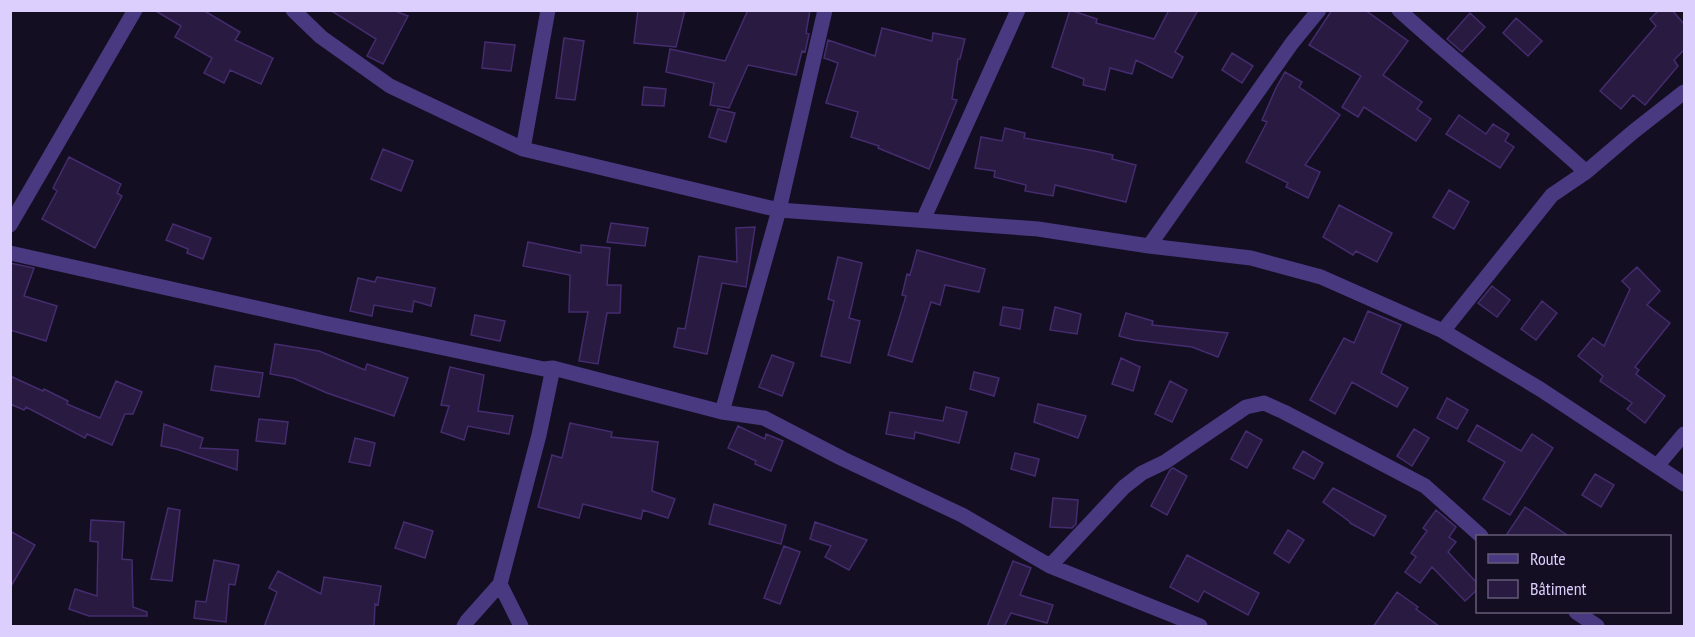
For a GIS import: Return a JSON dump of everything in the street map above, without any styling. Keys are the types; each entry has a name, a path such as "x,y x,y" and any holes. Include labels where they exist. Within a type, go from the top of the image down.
{"street":[{"path":"10,225 135,10"},
{"path":"293,10 321,38 390,86 523,149 779,210 1038,229 1149,246 1251,258 1321,277 1443,331 1540,389 1684,484"},
{"path":"523,149 548,10"},
{"path":"722,412 779,210 825,10"},
{"path":"923,220 1018,10"},
{"path":"1149,246 1292,43 1319,10"},
{"path":"1399,10 1449,56 1548,137 1586,172"},
{"path":"1443,331 1552,195 1586,172 1684,92"},
{"path":"10,253 324,323 544,369 554,368 722,412 764,418 843,459 962,515 1050,566 1200,627"},
{"path":"464,627 500,584 554,368"},
{"path":"1050,566 1124,487 1142,473 1165,462 1246,407 1264,404 1284,411 1425,486 1479,535"},
{"path":"1657,466 1684,434"},
{"path":"500,584 521,627"},
{"path":"1577,613 1597,627"}],"building":[{"path":"154,10 203,10 240,32 235,40 273,58 261,84 230,70 224,83 204,73 212,58 175,37 181,26"},
{"path":"330,10 393,10 408,16 383,64 367,56 376,39"},
{"path":"638,10 685,10 676,47 634,43"},
{"path":"748,10 810,10 806,33 809,34 796,75 748,65 729,108 710,105 714,83 666,72 670,49 725,61"},
{"path":"1070,10 1097,19 1096,23 1154,39 1169,10 1198,10 1175,52 1183,57 1172,78 1136,60 1132,74 1110,68 1105,90 1083,85 1084,79 1052,67"},
{"path":"1332,10 1365,10 1408,41 1383,75 1422,102 1417,109 1431,119 1416,141 1364,107 1358,117 1342,107 1361,76 1309,45"},
{"path":"1659,10 1672,10 1684,24 1684,50 1674,60 1678,66 1645,105 1633,95 1621,109 1600,91 1656,26 1650,19"},
{"path":"1470,13 1485,27 1462,52 1447,39"},
{"path":"1516,18 1542,41 1528,56 1503,33"},
{"path":"882,28 932,41 933,33 965,39 960,59 958,59 952,99 957,100 929,169 878,148 879,146 851,137 858,112 826,103 838,63 824,58 828,40 875,56"},
{"path":"564,38 584,41 575,100 556,98"},
{"path":"485,42 515,45 511,71 482,68"},
{"path":"1232,53 1253,66 1242,83 1222,70"},
{"path":"1285,72 1302,82 1299,87 1340,115 1305,165 1320,172 1308,198 1286,187 1288,183 1246,162 1267,122 1262,120"},
{"path":"644,87 666,89 664,106 642,105"},
{"path":"718,109 735,113 726,142 709,137"},
{"path":"1459,115 1486,134 1493,124 1509,134 1505,141 1514,147 1500,168 1446,134"},
{"path":"1005,128 1025,133 1024,138 1113,155 1112,159 1136,165 1126,202 1055,185 1053,196 1025,191 1026,185 994,177 995,171 975,168 981,137 1002,141"},
{"path":"383,149 413,161 401,191 371,179"},
{"path":"69,157 121,184 117,193 122,196 95,248 42,219 57,191 53,188"},
{"path":"1449,190 1469,202 1454,229 1433,217"},
{"path":"1339,205 1392,233 1377,262 1356,251 1353,255 1323,237"},
{"path":"611,223 648,228 645,246 607,242"},
{"path":"173,224 211,238 203,259 187,253 188,249 166,240"},
{"path":"755,227 746,287 722,283 707,354 674,347 678,328 685,329 699,256 737,262 736,228"},
{"path":"528,242 581,253 581,245 610,248 607,285 621,285 620,313 607,313 598,364 579,361 588,312 569,312 570,275 523,266"},
{"path":"917,250 985,269 979,292 945,285 940,305 931,302 912,362 888,355 906,296 902,295 907,274 910,275"},
{"path":"838,257 862,263 849,318 860,321 850,363 821,356 834,301 828,299"},
{"path":"10,263 34,268 24,296 57,306 46,341 10,330"},
{"path":"1637,267 1660,291 1647,305 1670,323 1635,367 1639,370 1636,374 1665,396 1645,423 1627,409 1632,403 1600,381 1603,376 1578,356 1593,338 1604,346 1630,289 1622,281"},
{"path":"377,277 435,288 431,306 414,301 412,312 374,305 372,316 350,311 358,278 375,282"},
{"path":"1492,286 1510,300 1497,317 1478,303"},
{"path":"1542,301 1557,313 1536,340 1521,329"},
{"path":"1003,307 1023,310 1020,329 1000,325"},
{"path":"1055,307 1081,314 1077,334 1050,330"},
{"path":"1368,311 1401,325 1381,373 1408,388 1397,407 1352,382 1335,414 1310,400 1344,338 1354,343"},
{"path":"1126,313 1153,321 1152,325 1228,333 1218,357 1192,347 1119,336"},
{"path":"475,315 505,321 500,341 471,335"},
{"path":"275,344 319,351 365,370 367,364 408,378 394,416 327,393 293,378 270,374"},
{"path":"772,355 794,363 782,396 759,387"},
{"path":"1121,358 1140,367 1133,391 1112,384"},
{"path":"215,366 263,373 259,397 211,390"},
{"path":"450,367 484,375 478,411 513,416 509,434 468,426 464,440 441,432 449,406 441,405"},
{"path":"974,372 999,378 994,396 970,389"},
{"path":"10,376 43,391 44,389 68,401 67,404 100,418 116,381 142,392 133,414 125,414 112,445 87,434 85,438 26,407 24,410 10,404"},
{"path":"1170,381 1187,390 1172,422 1155,414"},
{"path":"1447,398 1468,410 1457,429 1437,418"},
{"path":"1038,404 1086,416 1078,438 1034,422"},
{"path":"946,407 967,412 959,443 915,432 914,439 886,434 890,412 943,421"},
{"path":"259,419 288,422 285,444 256,441"},
{"path":"570,423 612,432 611,437 658,442 652,491 675,499 668,518 643,510 641,519 583,504 579,518 538,507 552,455 562,458"},
{"path":"164,424 203,438 200,448 238,450 237,470 161,446"},
{"path":"1477,425 1521,451 1532,434 1553,448 1510,515 1483,499 1505,462 1468,441"},
{"path":"738,426 765,439 766,434 783,441 771,471 728,448"},
{"path":"1414,429 1429,438 1412,466 1397,456"},
{"path":"1246,431 1262,440 1247,468 1231,459"},
{"path":"355,438 375,443 370,466 349,462"},
{"path":"1303,451 1323,463 1314,479 1293,468"},
{"path":"1015,453 1039,459 1035,476 1011,469"},
{"path":"1173,468 1187,476 1167,515 1151,506"},
{"path":"1595,474 1614,485 1601,507 1582,495"},
{"path":"1333,488 1386,516 1374,536 1350,523 1323,502"},
{"path":"1053,498 1078,500 1076,524 1072,528 1050,527"},
{"path":"714,504 786,525 781,544 709,524"},
{"path":"1525,507 1567,535 1506,535"},
{"path":"168,508 180,510 172,581 151,579"},
{"path":"1436,510 1456,527 1449,537 1456,542 1448,552 1476,582 1476,591 1465,601 1432,567 1420,583 1405,572 1416,557 1411,553 1427,531 1423,528"},
{"path":"91,520 124,522 122,559 132,560 133,607 147,612 147,616 89,616 69,609 75,589 97,596 98,542 90,541"},
{"path":"404,522 433,531 425,558 395,548"},
{"path":"815,522 867,540 849,570 825,557 831,546 810,539"},
{"path":"1288,530 1304,540 1289,563 1274,553"},
{"path":"10,531 35,545 10,588"},
{"path":"784,546 800,552 780,604 764,598"},
{"path":"1187,555 1259,593 1248,615 1204,591 1198,602 1170,587"},
{"path":"214,560 239,565 235,585 229,584 226,622 194,618 196,601 206,602"},
{"path":"1013,561 1031,568 1020,595 1053,605 1047,623 1011,613 1004,627 987,627"},
{"path":"278,571 321,594 324,577 381,586 378,605 375,604 374,627 264,627 277,592 269,588"},
{"path":"1397,592 1418,607 1416,609 1440,627 1373,627"}]}
